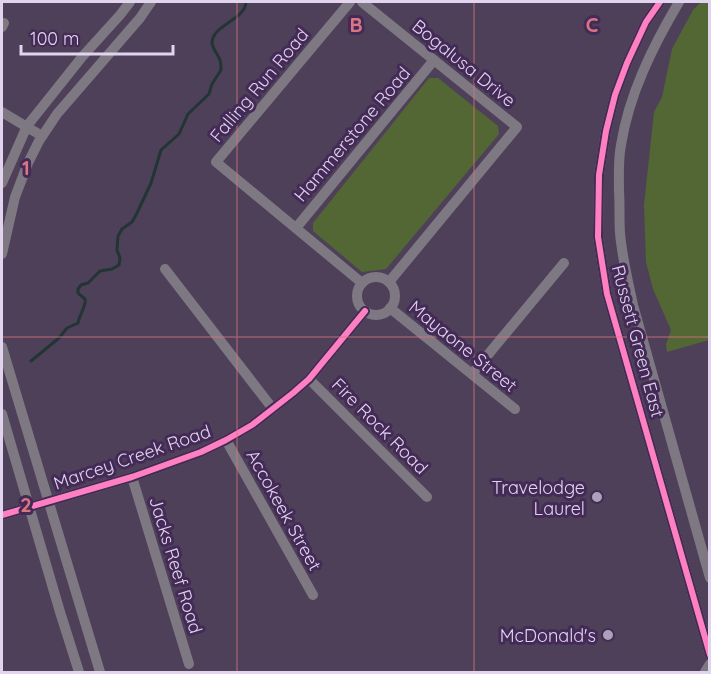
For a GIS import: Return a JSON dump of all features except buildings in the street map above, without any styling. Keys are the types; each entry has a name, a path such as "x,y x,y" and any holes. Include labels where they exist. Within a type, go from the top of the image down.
{"street":[{"path":"2,183 27,126 130,2"},
{"path":"2,254 15,197 28,163 42,136 57,114 140,18 151,2"},
{"name":"Falling Run Road","path":"296,228 216,162 350,2"},
{"name":"Bogalusa Drive","path":"363,2 517,127 389,282"},
{"name":"Russett Green East","path":"660,2 646,22 615,95 599,175 598,237 607,294 710,655"},
{"name":"Russett Green East","path":"679,2 638,82 629,110 620,147 620,233 633,305 710,578"},
{"name":"Hammerstone Road","path":"296,228 434,60"},
{"path":"2,112 42,136"},
{"path":"296,228 362,283"},
{"path":"472,374 564,263"},
{"path":"165,269 273,409"},
{"path":"378,277 389,282 395,292 390,308 381,314 365,311 358,301 359,288 362,283 367,279 378,277"},
{"name":"Mayaone Street","path":"390,308 515,409"},
{"name":"Marcey Creek Road","path":"2,515 132,477 226,441 252,425 309,378 365,311"},
{"path":"2,346 3,356 100,672"},
{"name":"Fire Rock Road","path":"309,378 427,497"},
{"path":"2,414 79,672"},
{"name":"Accokeek Street","path":"226,441 313,595"},
{"name":"Jacks Reef Road","path":"132,477 189,664"},
{"path":"705,672 710,664"}],"green space":[{"path":"701,2 710,2 709,340 667,352 666,344 671,330 653,289 646,262 644,205 654,112 662,97 672,49 693,10"},
{"path":"429,78 438,78 498,126 499,134 386,269 362,272 313,231 313,223"}],"waterway":[{"path":"31,361 59,338 67,328 78,323 85,301 78,293 81,285 88,283 100,271 119,265 118,236 122,229 132,222 137,213 151,183 161,150 179,134 188,114 209,94 221,70 220,60 212,45 214,36 241,13 246,2"}],"cycle path":[{"path":"660,2 646,22 615,95 599,175 598,237 607,294 710,655"},
{"path":"2,515 132,477 201,452 226,440 252,425 309,379 365,311"}],"place":[{"name":"Travelodge Laurel","path":"597,497"},
{"name":"McDonald's","path":"608,635"}]}
